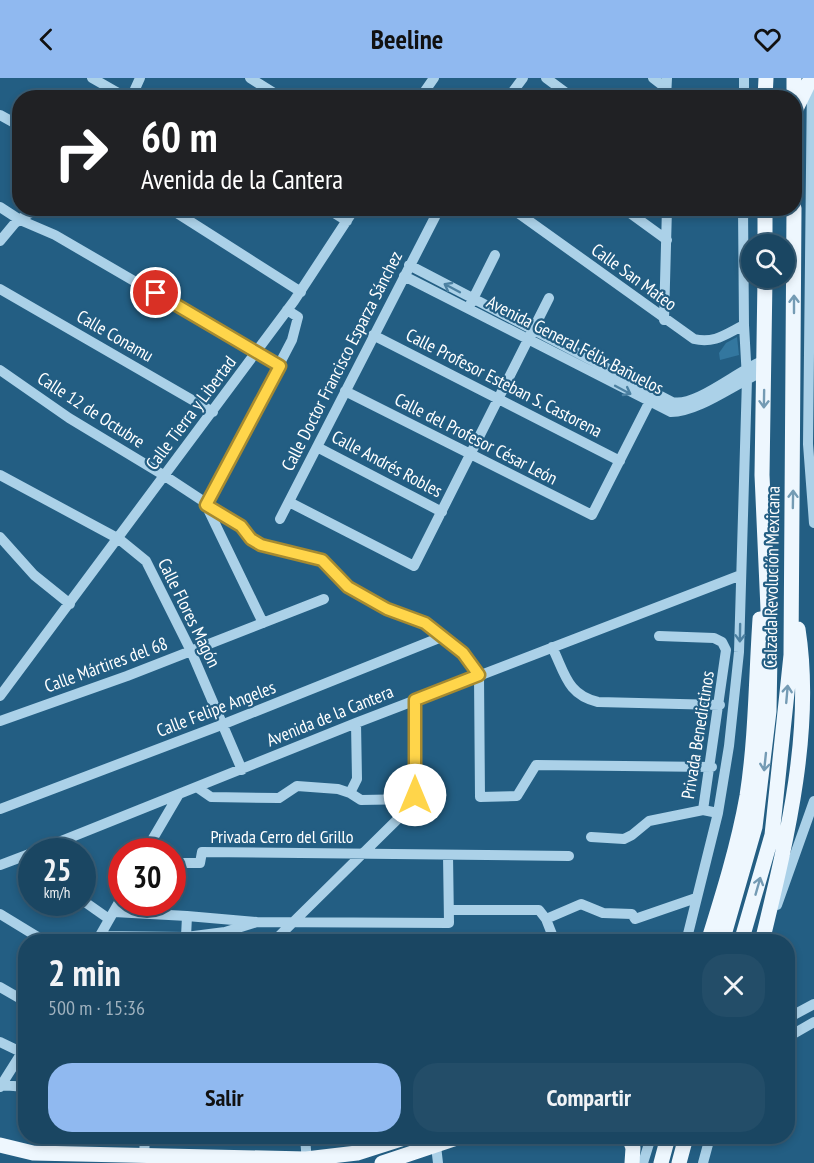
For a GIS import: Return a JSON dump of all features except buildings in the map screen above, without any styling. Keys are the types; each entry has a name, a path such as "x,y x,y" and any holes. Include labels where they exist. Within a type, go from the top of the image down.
{"main road":[{"path":"802,97 812,78"},
{"path":"765,216 765,234"},
{"name":"Calzada Revolución Mexicana","path":"743,934 772,836 791,655 792,595 801,443 794,216"},
{"name":"Calzada Revolución Mexicana","path":"725,934 747,864 764,767 770,654 762,475 765,288"},
{"path":"710,934 736,851 747,795 754,732 765,562"},
{"path":"764,934 793,815 799,753 804,675 792,595"},
{"path":"0,1145 33,1153 307,1161 357,1153 385,1144"},
{"path":"382,1163 411,1159 432,1144"},
{"path":"632,1144 632,1163"},
{"path":"661,1163 666,1144"},
{"path":"680,1163 684,1144"}],"street":[{"path":"92,78 114,90"},
{"path":"250,78 269,90"},
{"path":"546,78 562,90"},
{"path":"652,78 666,88"},
{"path":"812,78 812,344 801,443 814,523"},
{"path":"15,216 55,235 280,366"},
{"path":"0,241 25,216"},
{"path":"181,216 301,292"},
{"path":"339,216 347,221"},
{"name":"Calle Tierra y Libertad","path":"0,696 288,310 350,216"},
{"name":"Calle San Mateo","path":"522,216 664,320 694,339 705,342 715,340 744,325"},
{"path":"633,216 667,240"},
{"path":"664,320 667,216"},
{"name":"Calzada Revolución Mexicana","path":"688,934 718,813 729,746 739,652 747,379 744,325 744,216"},
{"name":"Calle Doctor Francisco Esparza Sánchez","path":"280,519 435,217"},
{"path":"471,304 495,255"},
{"name":"Avenida General Félix Bañuelos","path":"409,265 471,304"},
{"name":"Avenida General Félix Bañuelos","path":"404,276 471,304 682,408"},
{"name":"Calle Conamu","path":"0,289 213,412"},
{"path":"289,502 414,566 549,298"},
{"path":"263,623 206,505 292,340 298,317 288,310"},
{"name":"Avenida General Félix Bañuelos","path":"530,334 648,403 671,412 682,408 747,366 765,366"},
{"name":"Calle Profesor Esteban S. Castorena","path":"373,335 620,461"},
{"path":"682,408 696,408 765,366"},
{"name":"Calle 12 de Octubre","path":"0,370 69,418 165,476 241,526 251,539 261,545 322,560 348,587 387,609 425,623 463,653 479,675"},
{"name":"Calle del Profesor César León","path":"345,391 592,515 620,461"},
{"path":"620,461 654,393"},
{"name":"Calle Andrés Robles","path":"317,447 442,512"},
{"name":"Calle Flores Magón","path":"0,475 119,539 146,561 191,651 242,770"},
{"path":"2,543 34,575 70,604"},
{"name":"Avenida de la Cantera","path":"73,838 356,723 741,575"},
{"name":"Calle Mártires del 68","path":"0,721 324,599"},
{"name":"Calle Felipe Angeles","path":"0,809 224,724 444,636"},
{"name":"Privada Benedictinos","path":"659,636 714,638 722,642 726,650 712,766 703,810 718,813"},
{"path":"552,647 575,693 583,699 598,702 720,705"},
{"path":"479,675 480,797 517,796 536,765 712,766"},
{"path":"281,934 410,809 414,799 415,700"},
{"path":"350,793 357,779 356,723"},
{"path":"198,788 211,797 279,798 297,786 338,789 361,800 414,799"},
{"path":"153,838 179,794"},
{"path":"765,934 813,814 814,801"},
{"path":"591,837 624,838 632,836 649,821 703,810"},
{"name":"Privada Cerro del Grillo","path":"186,862 200,862 202,852 364,854"},
{"path":"364,854 569,856"},
{"path":"186,934 186,916 257,922 449,923 448,855"},
{"name":"Avenida de la Cantera","path":"0,865 18,860"},
{"path":"546,919 581,904 603,913 632,914 635,919 696,898"},
{"path":"449,910 539,910 546,919 552,934"},
{"path":"0,914 33,934"},
{"path":"102,934 112,916"},
{"path":"209,934 225,932 257,922"},
{"path":"0,987 18,997"},
{"path":"795,1014 814,1004"},
{"path":"795,1032 814,1022"},
{"path":"0,1042 18,1049"},
{"path":"1,1086 18,1060"},
{"path":"1,1086 18,1087"},
{"path":"144,1156 145,1144"},
{"path":"306,1144 307,1161"},
{"path":"436,1144 438,1163"},
{"path":"643,1163 649,1144"},
{"path":"703,1163 708,1144"}],"shaded area":[{"path":"737,337 739,355 720,360 719,353 726,343"}],"route":[{"path":"156,293 280,366 206,505 241,526 251,539 261,545 322,560 348,587 387,609 425,623 463,653 479,675 415,700 415,795"}]}
